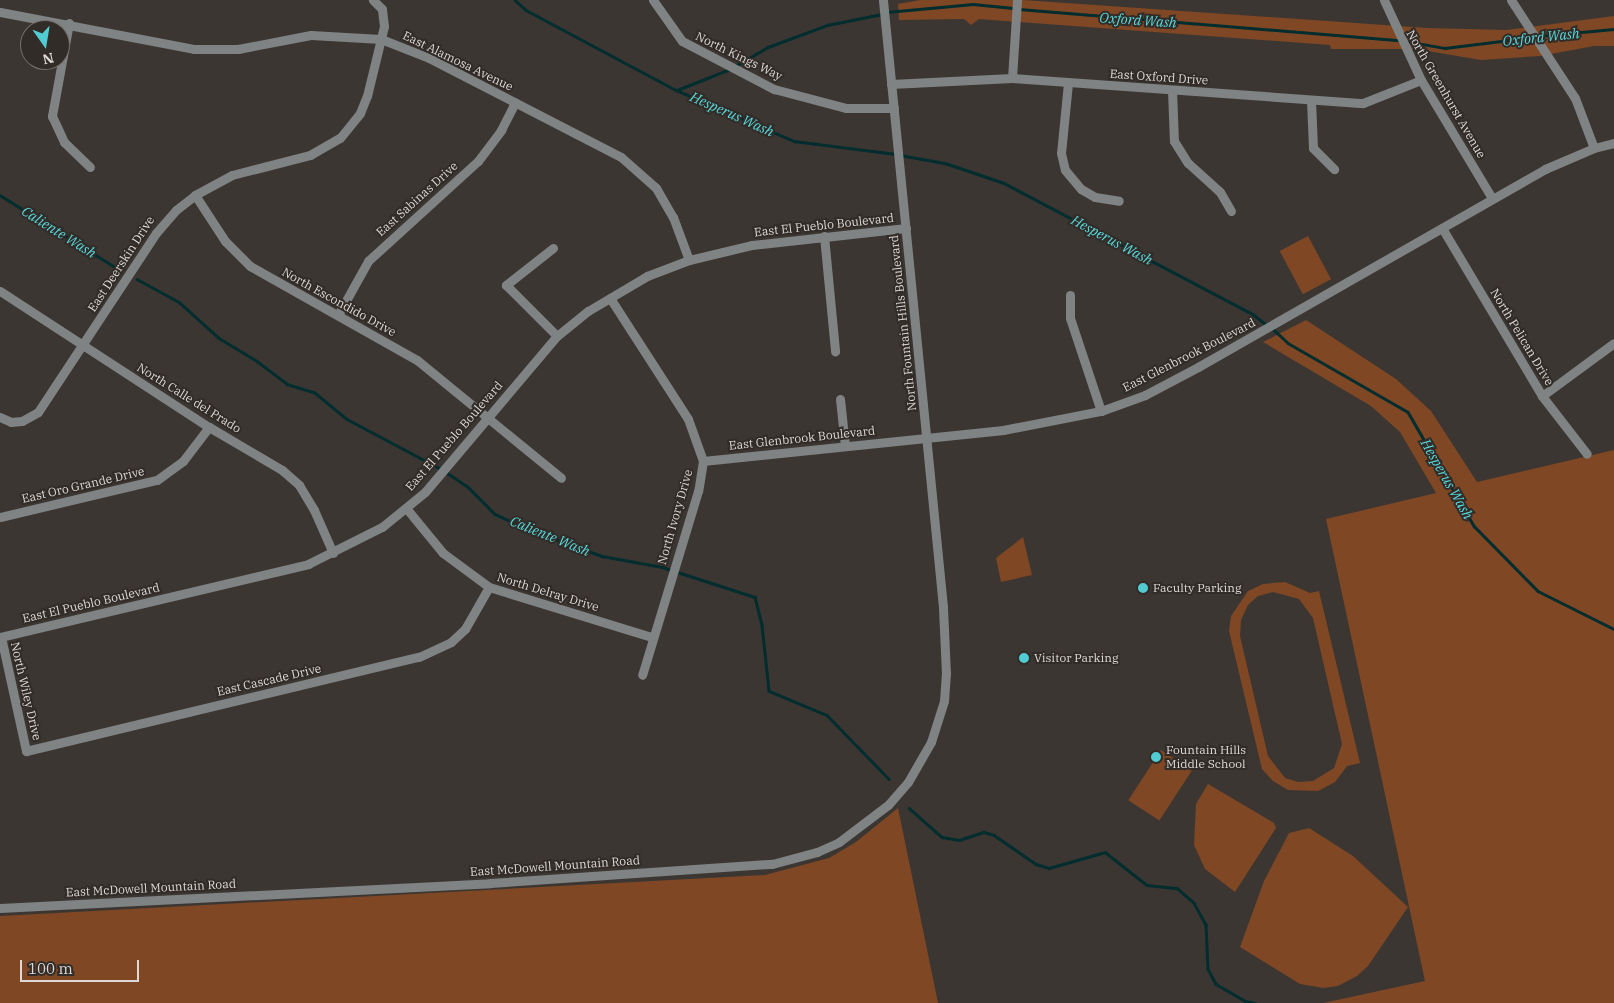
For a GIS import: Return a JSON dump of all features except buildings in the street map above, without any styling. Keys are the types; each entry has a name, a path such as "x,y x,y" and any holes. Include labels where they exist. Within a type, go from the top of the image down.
{"street":[{"name":"East Deerskin Drive","path":"0,417 11,422 22,421 42,408 164,221 195,195 232,175 310,154 340,138 360,113 367,96 381,39 384,14 373,0"},
{"name":"North Kings Way","path":"653,0 682,41 774,89 846,108 894,108"},
{"name":"North Fountain Hills Boulevard","path":"883,0 944,613"},
{"path":"1012,78 1017,0"},
{"name":"North Greenhurst Avenue","path":"1384,0 1421,80 1492,198"},
{"path":"1513,1 1575,98 1594,148"},
{"name":"East Alamosa Avenue","path":"0,12 50,20"},
{"name":"East Alamosa Avenue","path":"70,23 210,50 264,45 311,35 381,39 429,58 621,157 640,172 663,198 689,260"},
{"path":"60,70 52,116 64,142 90,167"},
{"name":"East Oxford Drive","path":"892,84 1012,78 1364,103 1421,80"},
{"path":"1068,83 1061,153 1065,170 1081,189 1095,197 1118,201"},
{"path":"1172,90 1174,141 1188,163 1220,192 1231,211"},
{"path":"1311,100 1313,148 1334,169"},
{"name":"East Sabinas Drive","path":"338,315 368,261 478,161 501,130 515,102"},
{"name":"East Glenbrook Boulevard","path":"703,461 1003,430 1101,411 1145,394 1198,367 1545,169 1594,148 1614,143"},
{"name":"North Escondido Drive","path":"195,195 225,240 250,266 417,360 488,415 561,478"},
{"name":"East El Pueblo Boulevard","path":"0,637 278,572 333,554 382,527 431,485 488,415 557,336 610,298 647,276 689,260 752,245 906,228"},
{"name":"North Pelican Drive","path":"1442,228 1542,396 1588,454"},
{"path":"824,236 835,351"},
{"path":"553,248 506,285 557,336"},
{"name":"North Calle del Prado","path":"0,291 209,427 282,470 299,485 314,510 333,554"},
{"path":"1070,295 1070,318 1101,411"},
{"name":"North Ivory Drive","path":"610,298 688,419 703,461 698,491 642,675"},
{"path":"1542,396 1614,343"},
{"path":"840,399 845,446"},
{"name":"East Oro Grande Drive","path":"0,517 157,480 193,452 209,427"},
{"name":"North Delray Drive","path":"406,508 443,553 489,587 652,637"},
{"name":"East Cascade Drive","path":"26,751 426,654 451,642 465,629 489,587"},
{"name":"East McDowell Mountain Road","path":"0,908 748,867 818,852 846,837 888,805 924,755 944,701 944,613"},
{"name":"North Wiley Drive","path":"0,637 26,751"}],"shaded area":[{"path":"920,0 1023,0 1427,28 1506,30 1614,16 1614,46 1594,46 1540,56 1481,60 1416,49 1331,49 1330,45 979,19 971,25 964,19 899,20 898,4"},
{"path":"1308,236 1331,279 1303,294 1280,251"},
{"path":"1306,320 1396,379 1431,411 1477,482 1614,450 1614,1003 1323,1003 1425,981 1326,519 1436,493 1400,432 1371,406 1263,342"},
{"path":"1023,537 1032,575 1001,582 996,558"},
{"path":"1285,582 1310,593 1319,591 1360,763 1347,766 1335,782 1318,791 1288,790 1273,781 1262,769 1229,631 1231,616 1248,591 1263,584","holes":["1273,592 1299,599 1313,618 1342,744 1334,768 1313,781 1298,782 1285,778 1268,756 1240,636 1241,620 1248,605 1258,596"]},
{"path":"1161,750 1192,770 1159,820 1128,800"},
{"path":"1208,784 1274,823 1276,828 1235,892 1205,869 1194,845 1196,804"},
{"path":"898,808 938,1003 0,1003 0,916 765,875 829,858 856,842"},
{"path":"1309,828 1353,856 1408,907 1368,966 1357,976 1338,986 1323,988 1300,984 1240,947 1264,881 1289,833"}],"waterway":[{"name":"Hesperus Wash","path":"515,0 526,10 676,90 794,141 895,154"},
{"name":"Oxford Wash","path":"887,12 973,4 1013,8"},
{"name":"Oxford Wash","path":"1019,9 1399,40"},
{"name":"Oxford Wash","path":"735,66 768,47 827,25 882,14"},
{"name":"Oxford Wash","path":"1538,36 1614,29"},
{"name":"Oxford Wash","path":"1405,41 1445,48 1533,37"},
{"name":"Oxford Wash","path":"677,90 730,69"},
{"name":"Hesperus Wash","path":"900,155 945,163 1004,183 1254,315 1267,325"},
{"name":"Caliente Wash","path":"0,195 118,269"},
{"name":"Caliente Wash","path":"137,279 179,302 219,338 257,361 287,384 314,392 347,419 441,469"},
{"name":"Hesperus Wash","path":"1272,328 1288,343 1408,412 1474,526 1538,591 1614,629"},
{"name":"Caliente Wash","path":"446,472 467,486 495,514 527,529 602,556 662,567 755,597 762,625 769,691 827,715 889,779"},
{"name":"Caliente Wash","path":"909,808 942,837 959,840 984,832 994,835 1036,864 1049,868 1105,852 1147,885 1177,888 1194,903 1206,925 1208,969 1216,984 1245,1001 1255,1003"}],"place":[{"name":"Faculty Parking","path":"1143,588"},
{"name":"Visitor Parking","path":"1024,658"},
{"name":"Fountain Hills Middle School","path":"1156,757"}]}
